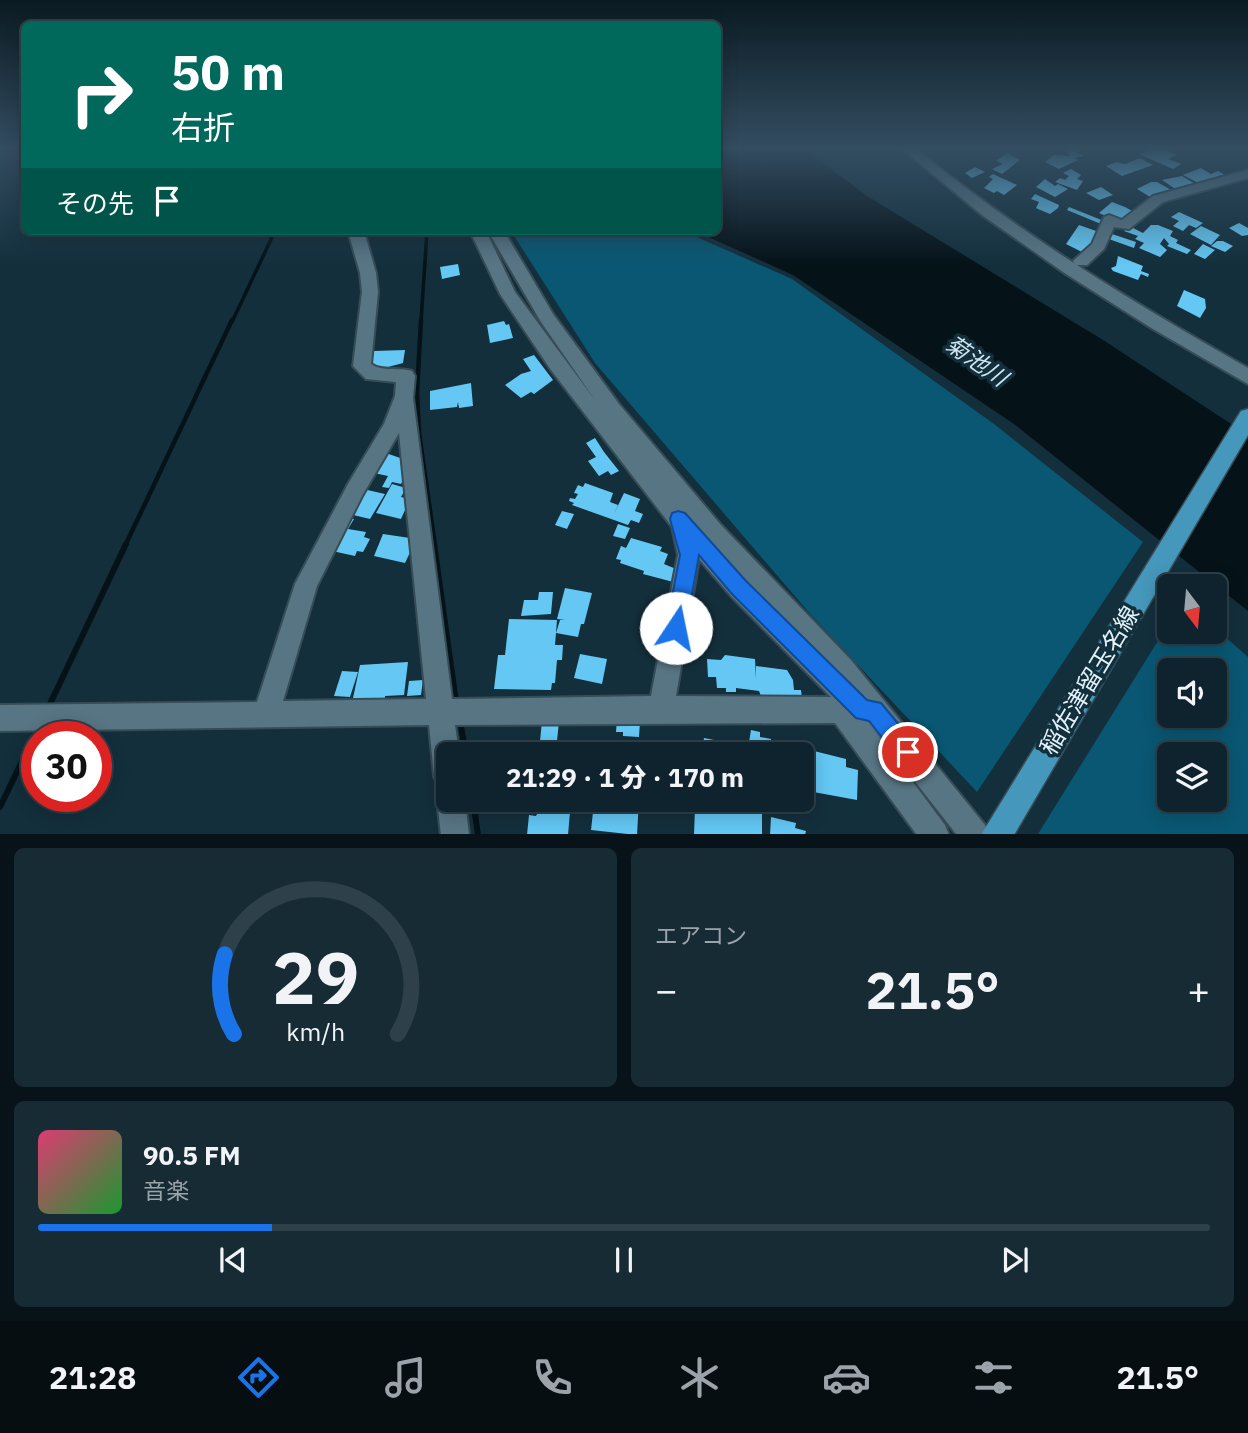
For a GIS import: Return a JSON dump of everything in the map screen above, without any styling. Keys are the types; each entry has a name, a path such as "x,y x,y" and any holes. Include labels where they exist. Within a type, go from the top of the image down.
{"main road":[{"name":"稲佐津留玉名線","path":"1001,826 1248,417"}],"street":[{"path":"953,187 1021,238 1248,377"},
{"path":"975,187 1000,207 1153,311 1166,328"},
{"path":"1081,261 1099,246 1110,220 1124,226 1158,199 1201,187"},
{"path":"357,235 368,273 369,292 362,366 372,374 406,376 404,396 445,742"},
{"path":"480,235 508,294 557,365 678,519 739,588 860,711 974,834"},
{"path":"498,235 547,318 612,409 713,532 842,669 860,711 934,834"},
{"path":"266,714 306,584 355,490 393,426 404,396"},
{"path":"661,710 689,555 678,519"},
{"path":"0,718 661,710 860,711"},
{"path":"452,812 455,834"}],"shaded area":[{"path":"514,235 692,235 792,279 994,424 1143,542 977,792 811,615 595,363"},
{"path":"1227,639 1248,657 1248,834 1038,834 1157,642 1227,644"}],"water":[{"name":"菊池川","path":"721,187 855,187 1103,340 1248,435 1248,611 1227,594 1227,574 1202,574 1014,424 793,275 704,235 721,235"}],"building":[{"path":"985,187 1015,187 1004,195"},
{"path":"1036,187 1064,187 1068,189 1055,197"},
{"path":"1101,187 1113,195 1099,200 1086,193"},
{"path":"1166,187 1173,191 1152,198 1137,189"},
{"path":"1172,187 1192,187 1180,192"},
{"path":"1035,194 1059,205 1058,208 1050,214 1036,208 1039,202 1031,199"},
{"path":"1112,202 1134,212 1120,222 1099,213"},
{"path":"1069,207 1104,221 1101,224 1067,210"},
{"path":"1179,212 1203,223 1196,228 1189,225 1183,231 1173,226 1179,221 1171,217"},
{"path":"1239,223 1248,228 1248,235 1242,236 1229,228"},
{"path":"1079,225 1099,232 1086,254 1066,244"},
{"path":"1151,225 1173,231 1170,236 1178,240 1176,243 1191,250 1187,254 1167,246 1169,244 1164,238 1160,244 1167,250 1160,257 1139,248 1144,243 1135,239 1138,236 1124,231 1129,226 1143,233"},
{"path":"1201,226 1220,235 1211,245 1190,234"},
{"path":"1109,233 1136,242 1134,248 1106,238"},
{"path":"1217,241 1233,246 1225,252 1211,246"},
{"path":"1203,244 1215,250 1205,259 1194,254"},
{"path":"1118,256 1143,266 1141,271 1149,274 1148,277 1141,274 1138,280 1113,271 1111,268 1116,266"},
{"path":"458,264 460,275 442,279 440,267"},
{"path":"1184,290 1205,299 1206,308 1200,318 1177,306"},
{"path":"504,321 506,325 509,324 513,338 490,343 487,325"},
{"path":"405,350 403,363 388,367 371,366 374,351"},
{"path":"534,355 553,380 534,394 531,392 521,398 505,385 531,371 523,359"},
{"path":"471,383 473,406 459,408 458,402 457,407 430,410 430,391"},
{"path":"595,438 619,471 611,475 608,471 599,476 588,461 596,457 586,443"},
{"path":"380,451 406,460 406,481 403,480 401,484 392,482 389,488 382,487 388,476 369,472"},
{"path":"585,483 613,493 610,502 618,505 614,514 624,493 640,499 635,511 643,514 639,523 631,520 628,525 572,505 574,503 569,501 570,498 575,499 578,494 574,493 578,485 583,487"},
{"path":"392,484 406,488 401,497 410,499 401,519 376,513"},
{"path":"363,489 385,494 370,519 349,514"},
{"path":"562,511 574,514 567,529 555,525"},
{"path":"344,516 354,519 348,529 366,532 364,537 370,539 363,552 357,551 355,556 323,549"},
{"path":"618,524 630,528 625,539 613,536"},
{"path":"383,534 412,540 414,544 405,563 374,556"},
{"path":"631,538 662,547 660,551 668,554 664,564 681,571 677,583 643,574 644,571 620,563 621,560 616,559 621,546 626,548"},
{"path":"565,588 592,593 578,637 556,633 560,620 565,620 557,619"},
{"path":"539,592 553,592 551,614 521,616 524,600 538,600"},
{"path":"509,619 557,620 555,645 563,645 562,660 557,660 555,683 552,683 551,690 494,689 498,655 505,655"},
{"path":"580,654 607,659 602,684 574,678"},
{"path":"725,655 755,659 756,679 756,666 787,670 793,680 794,690 801,690 802,698 762,699 759,691 736,688 736,692 726,692 726,688 717,688 716,677 708,677 707,659 721,660"},
{"path":"408,662 404,695 356,701 357,698 353,698 360,665"},
{"path":"342,671 358,672 350,697 334,696"},
{"path":"423,680 421,695 407,696 409,681"},
{"path":"617,719 640,721 639,737 623,736 623,732 616,732"},
{"path":"542,721 559,721 557,741 540,741"},
{"path":"751,730 760,732 760,737 771,739 771,742 749,742"},
{"path":"704,738 719,741 719,742 704,742"},
{"path":"814,751 846,759 846,767 858,770 857,800 814,792"},
{"path":"538,812 570,812 568,834 527,834 529,815 536,816"},
{"path":"593,812 638,812 637,834 591,830"},
{"path":"695,812 762,812 762,834 694,834"},
{"path":"771,817 796,823 795,828 806,831 805,834 770,834"}],"waterway":[{"path":"232,322 273,235"},
{"path":"421,322 427,235"},
{"path":"125,546 232,320"},
{"path":"421,320 417,392 419,433 435,546"},
{"path":"48,708 126,544"},
{"path":"434,544 456,702"},
{"path":"460,721 464,742"},
{"path":"0,807 21,763"},
{"path":"475,812 478,834"}],"route":[{"path":"676,628 689,555 678,519 739,588 800,650 863,711 874,710 908,752"}]}
